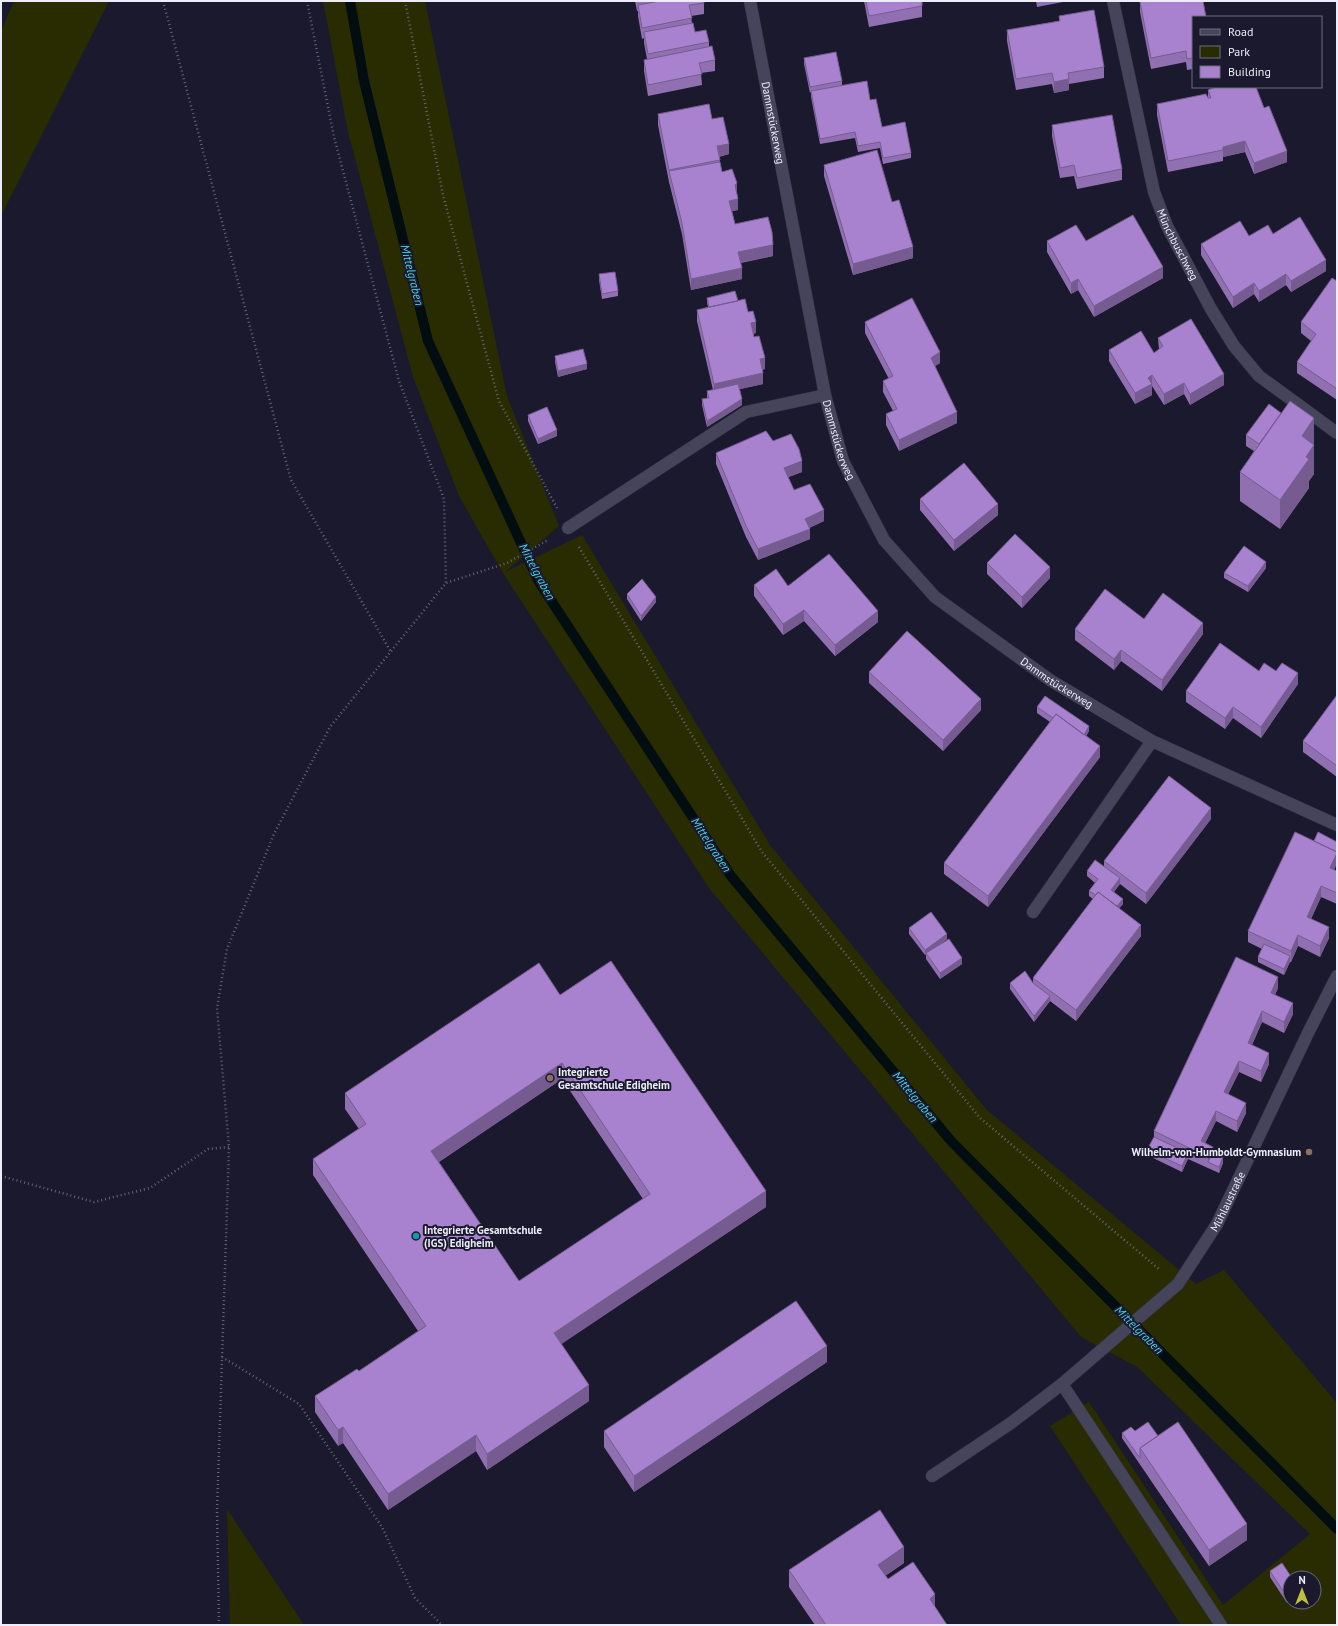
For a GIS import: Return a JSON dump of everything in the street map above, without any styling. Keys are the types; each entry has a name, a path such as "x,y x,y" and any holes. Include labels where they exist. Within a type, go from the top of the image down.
{"street":[{"name":"Dammstückerweg","path":"750,1 825,395 843,462 884,540 936,597 1050,680 1152,741 1337,825"},
{"name":"Münchbuschweg","path":"1113,1 1154,192 1167,226 1211,309 1234,346 1259,376 1337,434"},
{"path":"568,528 746,412 825,395"},
{"path":"1034,912 1152,741"},
{"name":"Mühlaustraße","path":"932,1476 1011,1423 1062,1384 1178,1284 1217,1224 1337,976"},
{"path":"1062,1384 1221,1625"}],"path":[{"path":"163,1 291,480 390,652"},
{"path":"307,1 334,137 399,381 444,499 446,583"},
{"path":"405,1 443,195 499,401 568,528 762,852 980,1118 1178,1284"},
{"path":"219,1625 217,1511 229,1146 217,1008 227,949 274,834 330,727 446,583 507,564 542,544"},
{"path":"1,1176 94,1202 150,1188 208,1149 229,1146"},
{"path":"222,1357 299,1404 382,1527 414,1598 442,1625"}],"green space":[{"path":"14,1 109,1 1,216 1,31"},
{"path":"323,1 425,1 507,396 559,526 505,572 582,535 770,845 987,1110 1196,1284 1224,1270 1337,1403 1337,1625 1181,1625 1050,1426 1089,1402 1223,1605 1310,1534 1137,1367 1081,1337 709,888 503,573 459,496 413,377 348,132"},
{"path":"227,1509 304,1625 230,1625"}],"building":[{"path":"660,1 704,1 704,3 689,5 692,18 642,28 638,5"},
{"path":"866,1 922,1 922,6 869,16"},
{"path":"1203,1 1206,16 1192,16 1192,58 1187,59 1186,51 1151,58 1140,2"},
{"path":"1094,10 1104,67 1068,73 1069,79 1054,82 1052,73 1016,79 1007,30 1060,21 1059,16"},
{"path":"693,23 695,32 706,30 709,42 648,54 644,32"},
{"path":"712,46 715,60 699,63 702,74 648,85 644,60"},
{"path":"836,52 842,81 810,87 804,58"},
{"path":"867,81 870,100 876,99 882,127 905,122 911,153 883,158 880,142 858,146 855,132 820,139 811,91"},
{"path":"1213,88 1256,88 1264,108 1269,106 1287,151 1254,163 1245,141 1223,147 1223,150 1168,161 1157,104 1206,94 1208,98 1211,98 1208,90"},
{"path":"709,104 712,119 723,117 729,144 717,146 720,160 669,170 658,114"},
{"path":"1112,115 1122,169 1077,178 1074,165 1060,168 1052,125"},
{"path":"877,150 892,202 899,200 913,247 853,264 824,165"},
{"path":"720,162 722,172 732,169 737,183 735,185 738,199 729,201 735,224 768,217 772,232 773,245 738,252 742,268 691,279 682,223 669,171"},
{"path":"1133,215 1163,267 1094,306 1078,279 1071,283 1047,241 1076,225 1086,241"},
{"path":"1300,217 1326,260 1291,281 1286,274 1259,291 1254,283 1233,297 1201,244 1240,221 1249,236 1268,225 1273,234"},
{"path":"615,272 618,291 602,294 599,274"},
{"path":"1332,278 1337,281 1337,389 1297,362 1316,334 1301,322"},
{"path":"735,291 738,301 709,307 707,298"},
{"path":"912,298 940,352 931,358 957,412 899,440 886,414 897,409 883,381 893,376 865,322"},
{"path":"745,299 748,312 753,311 756,322 751,323 754,337 759,336 765,358 760,359 763,373 714,384 697,310"},
{"path":"1191,319 1224,374 1190,394 1184,383 1164,394 1152,375 1148,378 1152,384 1135,393 1109,350 1141,331 1154,353 1163,346 1158,338"},
{"path":"583,349 587,364 558,371 555,356"},
{"path":"738,384 742,399 707,421 702,399 709,398 707,391"},
{"path":"1290,401 1314,418 1302,436 1314,445 1306,457 1309,459 1280,500 1240,472"},
{"path":"1269,404 1281,413 1259,444 1246,435"},
{"path":"547,407 557,430 538,439 528,415"},
{"path":"766,431 773,441 791,434 799,449 802,461 784,468 794,490 810,484 824,510 805,519 810,529 758,549 746,526 716,453"},
{"path":"964,463 998,504 954,540 920,499"},
{"path":"1015,534 1050,567 1022,597 987,563"},
{"path":"1244,546 1266,562 1248,586 1224,573"},
{"path":"829,554 878,611 835,645 804,610 783,624 754,585 776,569 788,586"},
{"path":"642,579 656,597 641,616 627,594"},
{"path":"1105,589 1144,619 1163,593 1203,623 1162,680 1121,650 1114,659 1075,629"},
{"path":"907,631 981,699 943,740 869,672"},
{"path":"1220,643 1259,671 1264,663 1276,671 1282,663 1298,673 1261,727 1233,707 1225,718 1186,691"},
{"path":"1337,695 1337,766 1303,741"},
{"path":"1045,696 1089,726 1084,735 1056,714 1053,718 1037,707"},
{"path":"1056,714 1100,746 988,896 944,863"},
{"path":"1169,776 1211,808 1146,893 1104,861"},
{"path":"1295,832 1337,852 1330,868 1337,871 1337,893 1321,886 1307,917 1329,927 1320,946 1298,935 1291,951 1248,931"},
{"path":"1318,832 1337,842 1337,852 1314,841"},
{"path":"1095,860 1120,878 1111,890 1123,899 1117,906 1098,892 1096,895 1089,891 1098,879 1087,871"},
{"path":"1098,892 1141,925 1076,1010 1033,978"},
{"path":"931,912 947,934 925,950 909,928"},
{"path":"949,939 962,958 940,973 926,953"},
{"path":"1264,944 1290,956 1284,969 1258,957"},
{"path":"1236,957 1278,977 1271,993 1293,1003 1284,1022 1262,1011 1248,1043 1269,1053 1261,1071 1239,1061 1224,1092 1246,1103 1237,1121 1216,1111 1201,1141 1213,1147 1208,1157 1154,1131"},
{"name":"Integrierte Gesamtschule (IGS) Edigheim","path":"611,961 766,1191 554,1333 589,1385 487,1454 476,1435 388,1494 343,1427 338,1430 315,1396 357,1369 359,1371 426,1326 313,1159 366,1124 345,1093 539,963 560,995","holes":["562,1063 650,1194 519,1281 431,1151"]},
{"path":"1025,971 1033,983 1050,996 1034,1016 1010,983"},
{"path":"1154,1137 1188,1153 1182,1166 1147,1150"},
{"path":"1213,1152 1223,1157 1219,1167 1208,1162"},
{"path":"796,1301 827,1346 634,1476 604,1431"},
{"path":"1148,1422 1158,1436 1140,1448 1140,1458 1122,1433 1131,1427 1135,1431"},
{"path":"1178,1422 1247,1524 1209,1550 1140,1448"},
{"path":"880,1510 904,1547 878,1565 888,1579 913,1562 935,1594 930,1599 947,1625 826,1625 789,1570"},
{"path":"1282,1563 1287,1570 1282,1570 1282,1589 1270,1571"}],"waterway":[{"name":"Mittelgraben","path":"350,1 364,81 428,341 539,582 731,876 951,1141 1337,1529"}],"place":[{"name":"Integrierte Gesamtschule Edigheim","path":"550,1078"},
{"name":"Wilhelm-von-Humboldt-Gymnasium","path":"1309,1152"},
{"name":"Integrierte Gesamtschule (IGS) Edigheim","path":"416,1236"}]}
